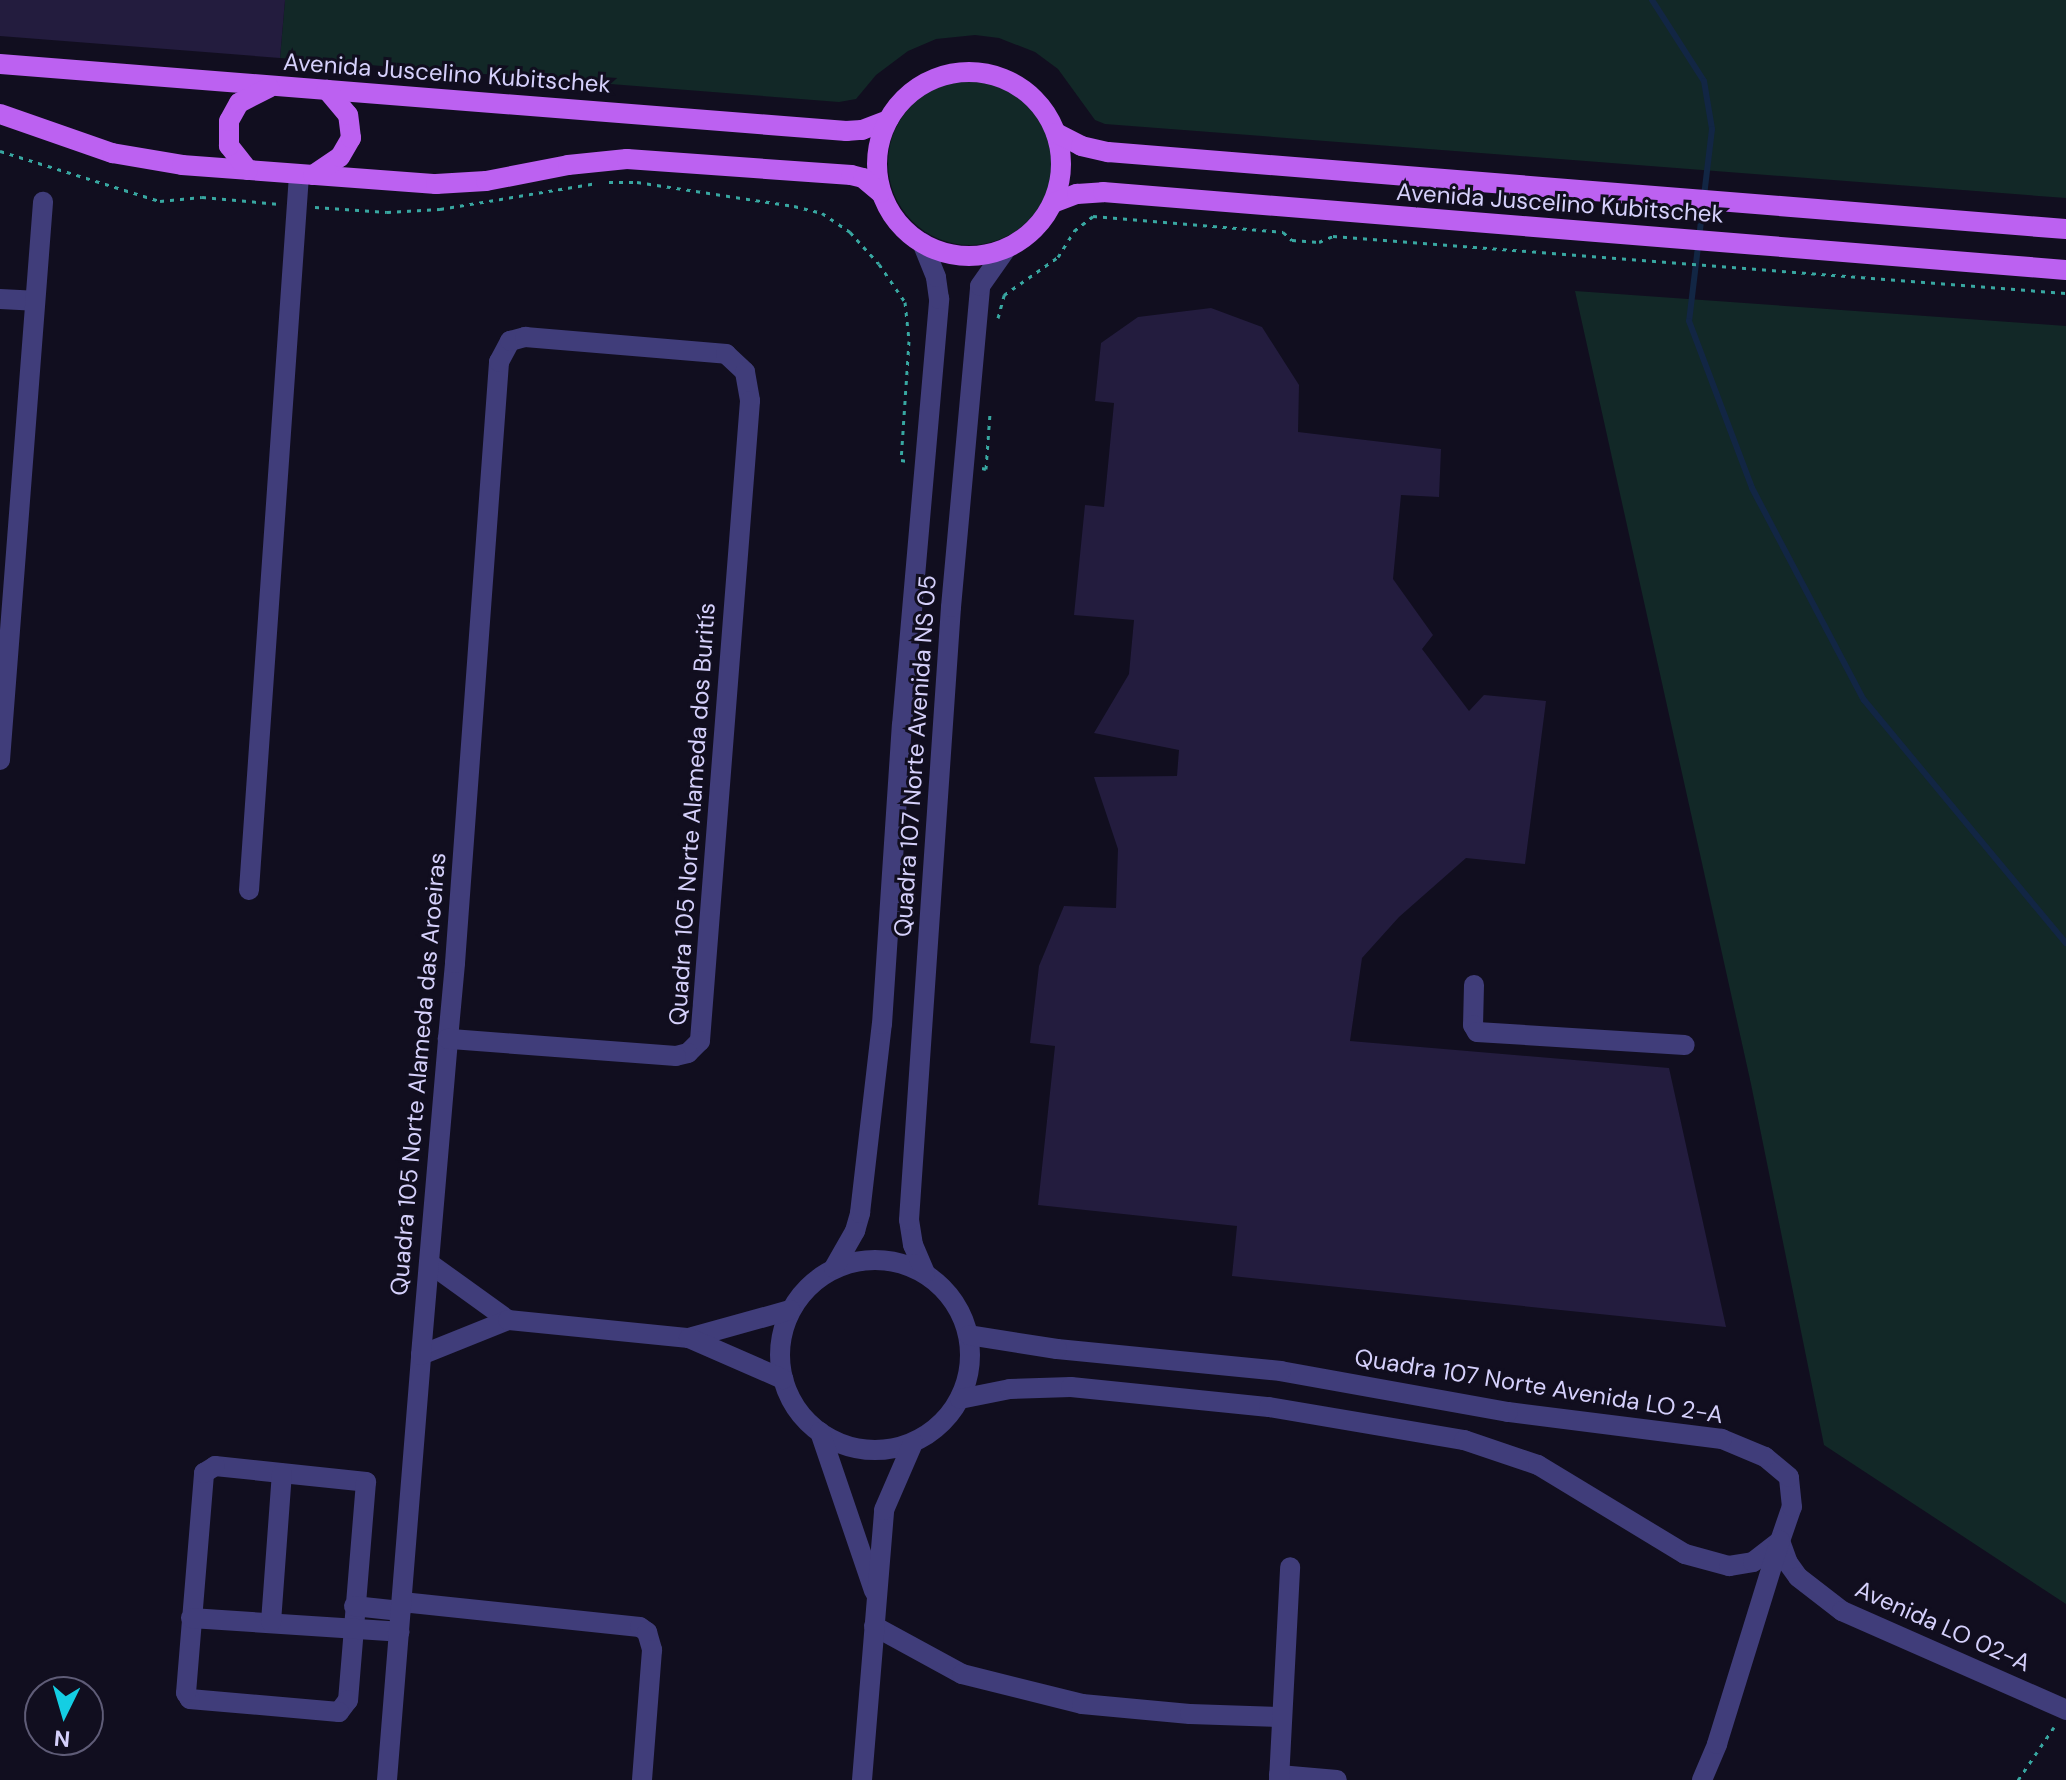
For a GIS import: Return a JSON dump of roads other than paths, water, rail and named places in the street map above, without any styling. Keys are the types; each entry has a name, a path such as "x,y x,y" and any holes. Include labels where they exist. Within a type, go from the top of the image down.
{"main road":[{"name":"Avenida Juscelino Kubitschek","path":"0,64 852,131 888,120"},
{"path":"982,73 1008,81 1027,93 1043,109 1056,133 1061,171 1053,203 1034,230 1006,249 984,255 962,256 922,243 895,220 881,193 876,159 888,120 903,100 927,82 951,74 982,73"},
{"path":"248,170 229,146 229,121 239,103 277,86"},
{"path":"306,175 340,157 351,138 348,115 327,90"},
{"path":"0,114 123,156 248,170 453,184 627,159 851,175 863,178 881,193"},
{"name":"Avenida Juscelino Kubitschek","path":"1056,133 1081,146 1108,152 2066,229"},
{"name":"Avenida Juscelino Kubitschek","path":"1053,203 1077,194 1103,192 2066,270"}],"street":[{"path":"249,890 297,205 306,175"},
{"path":"0,760 43,202"},
{"name":"Quadra 107 Norte Avenida NS 05","path":"834,1268 855,1231 860,1213 882,1024 902,725 939,299 936,277 922,243"},
{"name":"Quadra 107 Norte Avenida NS 05","path":"925,1273 913,1245 909,1220 963,466 980,286 983,276 1006,249"},
{"path":"0,299 34,301"},
{"name":"Quadra 105 Norte Alameda das Aroeiras","path":"387,1780 448,1039 498,373 505,346 516,338 525,337 717,352 735,359 750,382"},
{"name":"Quadra 105 Norte Alameda dos Buritís","path":"448,1039 676,1056 688,1053 700,1041 750,382"},
{"path":"1474,985 1473,1025 1477,1032 1685,1045"},
{"path":"880,1259 925,1273 953,1300 969,1335 971,1368 960,1399 941,1425 913,1443 881,1450 860,1448 820,1432 796,1409 783,1379 779,1356 782,1332 790,1310 809,1285 834,1268 880,1259"},
{"path":"429,1263 508,1320"},
{"path":"689,1338 790,1310"},
{"path":"421,1355 508,1320 689,1338 783,1379"},
{"name":"Quadra 107 Norte Avenida LO 2-A","path":"969,1335 1057,1349 1281,1371 1508,1412 1722,1439 1765,1457 1789,1477 1792,1507 1780,1541"},
{"path":"960,1399 1010,1389 1071,1387 1269,1407 1464,1440 1538,1465 1685,1554 1729,1566 1753,1562 1780,1541"},
{"path":"820,1432 876,1596"},
{"path":"862,1780 884,1510 913,1443"},
{"path":"215,1466 366,1482 354,1606 348,1700 339,1712 190,1699 185,1679 204,1473 215,1466"},
{"path":"271,1622 282,1473"},
{"path":"1702,1780 1717,1744 1780,1541"},
{"name":"Avenida LO 02-A","path":"1780,1541 1788,1563 1798,1577 1842,1611 2066,1710"},
{"path":"1290,1567 1279,1778 1337,1780"},
{"path":"354,1606 401,1615 640,1627 647,1632 652,1650 642,1780"},
{"path":"191,1618 352,1627 401,1615"},
{"path":"874,1626 962,1674 1082,1704 1190,1714 1282,1717"}],"waterway":[{"path":"1652,0 1704,81 1712,129 1689,321 1752,488 1864,700 2066,943"}]}
